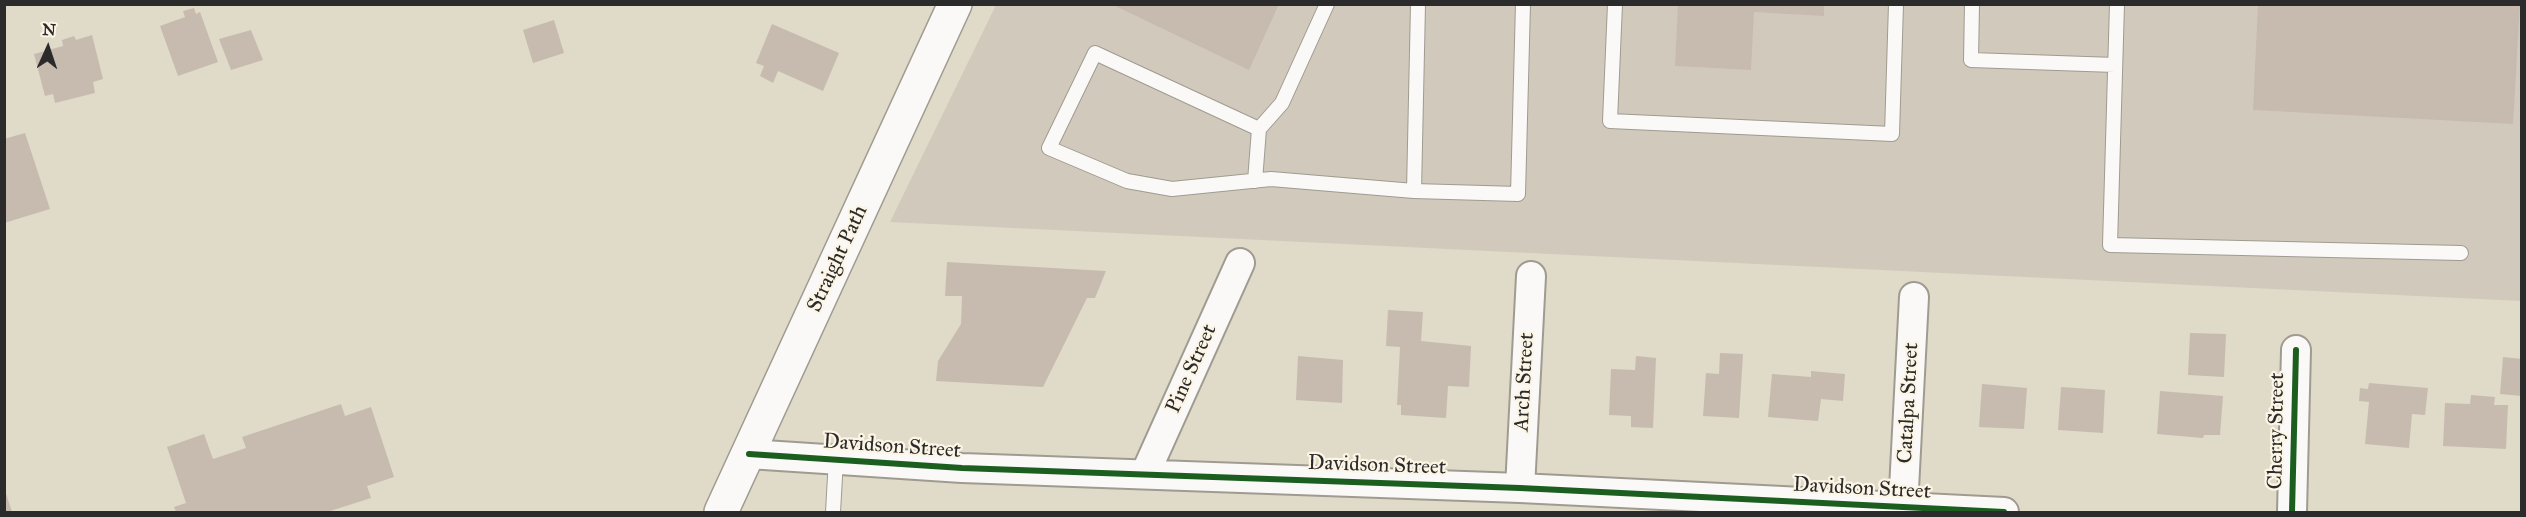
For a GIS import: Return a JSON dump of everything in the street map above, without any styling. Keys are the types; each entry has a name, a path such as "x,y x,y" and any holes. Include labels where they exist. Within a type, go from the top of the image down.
{"main road":[{"name":"Straight Path","path":"721,513 955,4"}],"street":[{"name":"Pine Street","path":"1144,474 1240,264"},
{"name":"Arch Street","path":"1520,488 1531,276"},
{"name":"Catalpa Street","path":"1903,508 1914,297"},
{"name":"Cherry Street","path":"2292,513 2296,350"},
{"name":"Davidson Street","path":"749,454 962,468 1520,488 2004,513"}],"lane":[{"path":"1255,181 1259,129 1282,103 1327,4"},
{"path":"1414,191 1418,4"},
{"path":"1259,129 1095,53 1050,148 1127,181 1172,189 1271,179 1414,191 1518,194 1522,4"},
{"path":"1615,4 1610,121 1892,134 1896,4"},
{"path":"1972,4 1971,60 2115,65"},
{"path":"2117,4 2110,245 2461,253"},
{"path":"833,513 836,459"}],"shaded area":[{"path":"996,5 2521,5 2521,301 890,222"}],"building":[{"path":"1111,4 1279,4 1249,70"},
{"path":"1678,4 1824,4 1824,16 1754,12 1751,70 1675,66"},
{"path":"2258,4 2520,4 2513,124 2253,110"},
{"path":"194,8 196,14 200,12 218,62 178,76 160,26 185,17 183,11"},
{"path":"554,20 564,53 533,63 523,30"},
{"path":"772,24 839,53 823,91 778,71 773,83 760,76 764,66 756,63"},
{"path":"251,30 263,60 231,70 219,39"},
{"path":"92,35 103,79 93,82 95,93 55,103 53,94 45,96 34,54 63,46 62,40 74,36 76,40"},
{"path":"25,133 50,209 4,223 4,139"},
{"path":"947,262 1106,271 1095,298 1087,298 1043,387 936,381 938,361 961,324 962,296 945,296"},
{"path":"1388,310 1423,312 1421,341 1471,346 1469,387 1448,386 1446,418 1401,415 1401,405 1397,405 1400,347 1386,346"},
{"path":"2190,333 2226,334 2224,377 2188,375"},
{"path":"1720,353 1743,354 1739,418 1703,416 1706,373 1719,374"},
{"path":"1298,356 1343,360 1342,403 1296,400"},
{"path":"1636,356 1656,358 1653,428 1631,427 1631,416 1609,415 1611,369 1635,370"},
{"path":"2503,357 2522,359 2522,396 2500,394"},
{"path":"1811,371 1845,374 1843,401 1821,399 1818,421 1768,417 1772,374 1811,377"},
{"path":"2369,383 2428,388 2425,415 2412,414 2409,448 2365,444 2369,402 2359,401 2360,388 2368,389"},
{"path":"1982,384 2027,388 2024,429 1979,427"},
{"path":"2061,387 2105,390 2103,433 2058,430"},
{"path":"2160,391 2223,396 2220,435 2204,435 2203,438 2157,434"},
{"path":"2471,395 2495,397 2494,405 2508,405 2506,449 2443,446 2445,403 2470,404"},
{"path":"341,404 345,416 371,407 394,477 367,486 371,498 327,512 176,512 174,507 186,503 167,447 204,434 213,459 246,448 242,437"},
{"path":"5,490 12,512 4,512"}],"cycle path":[{"path":"2292,512 2296,350"},
{"path":"749,454 962,468 1520,488 2004,512"}]}
